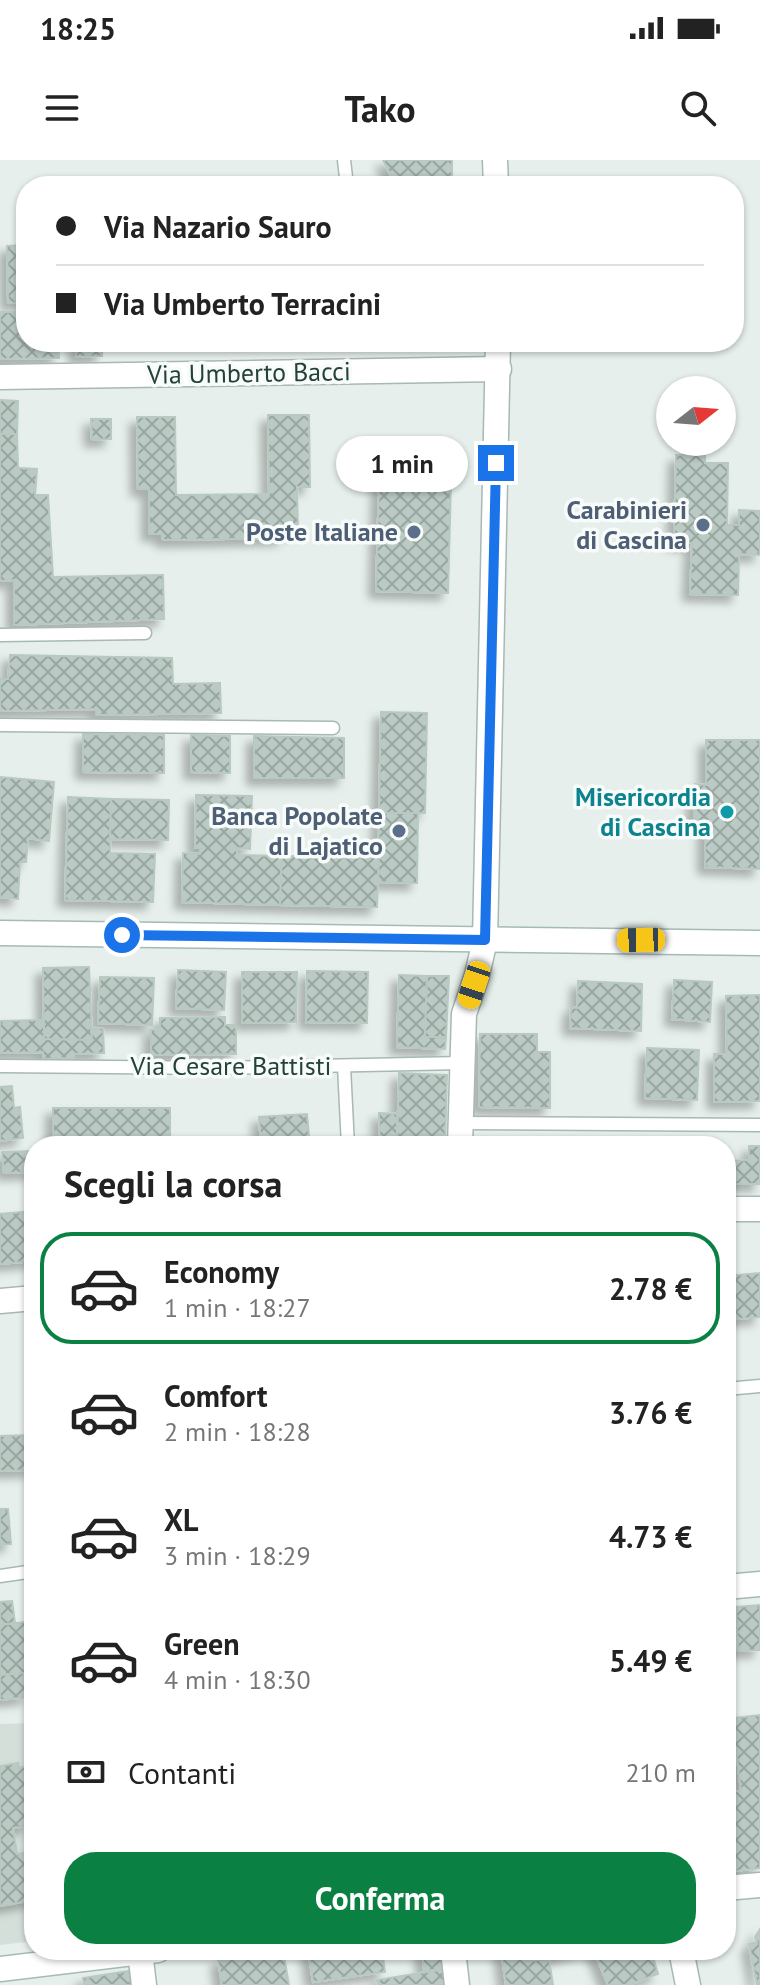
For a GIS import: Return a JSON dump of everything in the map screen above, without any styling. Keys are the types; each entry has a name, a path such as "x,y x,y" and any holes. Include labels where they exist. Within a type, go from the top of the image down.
{"street":[{"path":"460,1135 464,1014 485,940 498,352"},
{"name":"Via Umberto Bacci","path":"0,377 499,369"},
{"path":"0,933 760,943"},
{"path":"736,1209 760,1209"},
{"path":"0,1301 24,1299"},
{"path":"736,1586 760,1584"},
{"path":"736,1887 760,1885"},
{"path":"0,1969 74,1960"},
{"path":"144,1985 148,1960"},
{"path":"454,1960 457,1985"},
{"path":"683,1960 688,1985"}],"lane":[{"path":"0,635 145,633"},
{"path":"0,725 333,728"},
{"name":"Via Cesare Battisti","path":"0,1066 462,1063"},
{"path":"344,1066 348,1136"},
{"path":"460,1135 760,1125"},
{"path":"736,1388 760,1386"},
{"path":"0,1576 24,1572"}],"shaded area":[{"path":"24,1723 24,1942 0,1945 0,1724"}],"building":[{"path":"383,160 452,160 452,176 391,176"},
{"path":"7,246 16,246 16,303 8,303"},
{"path":"0,312 16,312 16,352 59,352 59,358 0,359"},
{"path":"76,352 102,352 102,356 76,357"},
{"path":"0,400 18,401 17,434 0,434"},
{"path":"268,415 309,415 310,487 297,487 298,531 284,531 284,538 163,540 162,534 149,534 149,489 138,489 137,417 175,417 176,495 269,494"},
{"path":"91,419 111,419 111,439 92,440"},
{"path":"0,434 17,434 18,468 37,469 35,495 48,495 53,577 163,575 164,619 14,625 14,580 0,581"},
{"name":"Carabinieri di Cascina","path":"676,456 705,456 705,463 728,463 727,525 739,525 739,510 760,511 760,555 739,554 738,595 690,594 692,543 674,543"},
{"name":"Poste Italiane","path":"379,480 451,482 448,593 376,591"},
{"path":"10,655 172,658 173,684 220,683 221,713 96,715 96,709 0,711 0,679 8,679"},
{"path":"381,712 427,713 425,813 379,813"},
{"path":"83,734 164,735 164,773 83,772"},
{"path":"191,735 230,736 230,773 191,772"},
{"path":"254,736 344,738 344,778 254,778"},
{"name":"Misericordia di Cascina","path":"706,740 760,740 760,869 705,867 705,825 694,824 694,800 695,784 706,785"},
{"path":"0,777 54,782 49,841 28,838 26,862 20,862 18,899 0,897"},
{"path":"196,795 252,796 250,849 237,848 237,855 282,856 280,905 182,902 183,853 200,854 200,848 195,848"},
{"path":"68,797 111,799 110,853 155,854 153,902 65,900"},
{"path":"111,799 169,800 168,840 110,839"},
{"name":"Banca Popolate di Lajatico","path":"379,813 418,813 417,883 378,882"},
{"path":"346,849 379,850 377,907 280,905 282,856 346,857"},
{"path":"89,967 92,1040 44,1039 43,968"},
{"path":"178,970 226,972 224,1010 176,1008"},
{"path":"307,971 368,972 367,1023 306,1022"},
{"path":"242,972 297,972 296,1022 242,1023"},
{"path":"399,975 427,976 425,1037 446,1037 445,1049 397,1047"},
{"path":"427,976 449,976 446,1037 425,1037"},
{"path":"100,977 154,978 152,1025 98,1023"},
{"path":"674,980 712,982 710,1022 672,1019"},
{"path":"578,981 642,984 641,1031 570,1028 571,1007 577,1008"},
{"path":"760,995 760,1101 714,1102 714,1054 727,1054 726,996"},
{"path":"225,1017 225,1025 236,1025 236,1054 151,1055 151,1030 160,1029 160,1018"},
{"path":"44,1020 44,1039 92,1040 91,1029 103,1028 104,1053 43,1059 43,1052 0,1053 0,1021"},
{"path":"480,1034 537,1034 537,1052 550,1052 550,1108 479,1107"},
{"path":"647,1048 699,1050 697,1100 645,1098"},
{"path":"399,1073 447,1075 445,1136 397,1136"},
{"path":"12,1086 14,1108 20,1107 23,1138 0,1141 0,1087"},
{"path":"53,1108 170,1108 170,1136 53,1136"},
{"path":"379,1113 397,1114 397,1136 380,1136"},
{"path":"307,1114 309,1136 260,1136 259,1117"},
{"path":"749,1146 760,1146 760,1184 736,1184 736,1161 749,1160"},
{"path":"24,1151 24,1172 4,1173 2,1152"},
{"path":"24,1212 24,1262 0,1264 0,1214"},
{"path":"760,1273 760,1317 736,1319 736,1275"},
{"path":"24,1435 24,1470 0,1471 0,1436"},
{"path":"0,1509 8,1509 11,1544 0,1545"},
{"path":"12,1601 15,1623 0,1625 0,1602"},
{"path":"760,1605 760,1650 738,1651 736,1607"},
{"path":"24,1622 24,1673 0,1675 0,1625"},
{"path":"24,1673 24,1697 0,1700 0,1675"},
{"path":"760,1715 760,1868 736,1871 736,1791 741,1791 736,1718"},
{"path":"18,1763 19,1768 24,1767 24,1827 13,1828 17,1854 24,1853 24,1902 0,1906 0,1766"},
{"path":"760,1929 760,1985 757,1985 749,1944 757,1942 755,1937"},
{"path":"218,1960 285,1960 289,1985 222,1985"},
{"path":"310,1960 383,1960 385,1972 313,1982"},
{"path":"423,1960 444,1960 445,1969 424,1971"},
{"path":"502,1960 549,1960 553,1985 506,1985"},
{"path":"598,1960 654,1960 658,1974 628,1985 608,1985"},
{"path":"445,1969 448,1985 378,1985 377,1980"},
{"path":"129,1971 131,1985 84,1985 83,1978"}],"place":[{"name":"Carabinieri di Cascina","path":"703,525"},
{"name":"Poste Italiane","path":"414,532"},
{"name":"Misericordia di Cascina","path":"727,812"},
{"name":"Banca Popolate di Lajatico","path":"399,831"}],"route":[{"path":"122,935 485,940 496,463"}]}
